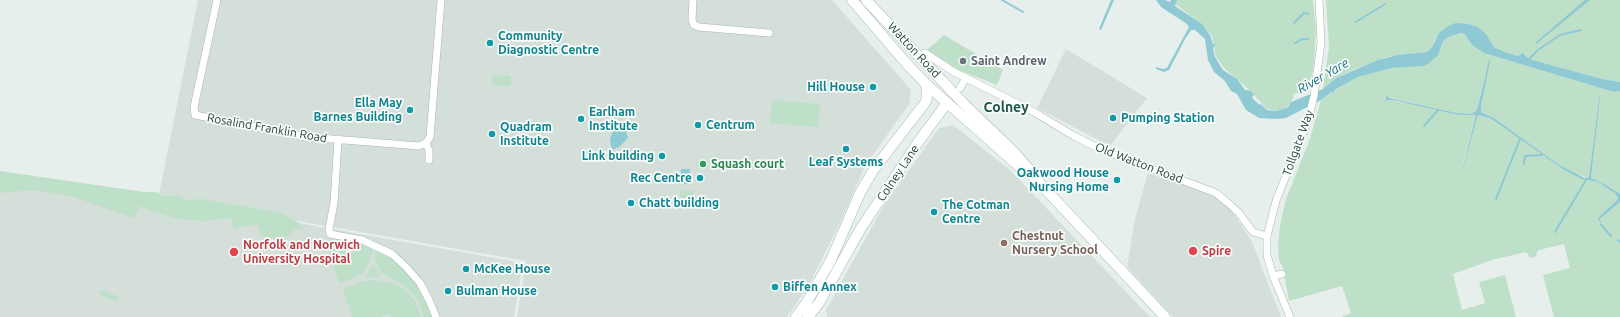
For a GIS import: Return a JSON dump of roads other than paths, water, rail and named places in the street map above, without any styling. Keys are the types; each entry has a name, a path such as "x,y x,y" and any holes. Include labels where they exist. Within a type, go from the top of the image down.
{"main road":[{"name":"Watton Road","path":"852,0 926,84 1017,165 1033,176"},
{"name":"Watton Road","path":"865,0 940,87 944,99"},
{"name":"Watton Road","path":"865,0 961,100 1013,151 1033,176 1165,317"},
{"name":"Colney Lane","path":"796,317 831,260 860,193 874,169 925,103 927,98 926,84"},
{"name":"Watton Road","path":"944,99 961,100"},
{"name":"Colney Lane","path":"909,125 944,99"},
{"name":"Colney Lane","path":"808,317 819,303 861,228 919,141 944,99"},
{"path":"840,238 852,244"}],"street":[{"name":"Rosalind Franklin Road","path":"217,0 194,107 195,115 307,137 419,146 426,143"},
{"path":"429,160 429,150 426,143 430,137 441,0"},
{"path":"694,0 692,20 694,25 699,27 769,33"},
{"name":"Tollgate Way","path":"1267,236 1276,201 1308,120 1316,88 1321,43 1319,0"},
{"name":"Old Watton Road","path":"925,53 966,78 1034,112 1074,136 1102,150 1216,193 1239,213 1253,232 1267,236"},
{"path":"960,88 966,78"},
{"name":"Rosalind Franklin Road","path":"338,139 334,202 329,230 330,234 362,240 392,254 420,283 436,317"},
{"path":"1267,236 1267,255 1273,276 1290,317"},
{"path":"1273,276 1282,274"}],"water":[{"path":"1111,0 1114,0 1101,30 1099,29"},
{"path":"1156,0 1165,0 1170,2 1171,0 1177,0 1175,6 1202,24 1210,35 1213,44 1216,44 1213,48 1215,57 1223,70 1237,79 1245,90 1251,91 1254,95 1252,97 1254,100 1267,110 1277,111 1288,107 1291,102 1323,89 1336,78 1378,60 1398,55 1427,52 1432,47 1439,33 1448,26 1456,23 1478,27 1486,34 1494,47 1505,52 1518,56 1523,53 1529,59 1602,79 1620,82 1620,91 1614,92 1484,53 1472,45 1465,34 1461,33 1450,36 1443,41 1438,55 1428,64 1423,66 1392,68 1358,77 1338,88 1334,91 1334,94 1332,92 1321,100 1286,118 1259,118 1246,110 1237,94 1231,91 1225,81 1214,72 1208,60 1205,39 1195,30 1191,30 1185,39 1169,70 1164,72 1156,69 1156,67 1163,69 1167,68 1189,27 1187,24 1161,7"},
{"path":"1585,0 1590,0 1536,44 1535,43"},
{"path":"1489,60 1481,112 1494,118 1559,165 1585,178 1589,177 1600,98 1591,178 1620,194 1620,202 1600,219 1601,225 1598,218 1618,199 1616,194 1598,182 1582,179 1564,170 1490,118 1478,115 1460,178 1476,115 1459,115 1397,101 1385,101 1387,95 1389,98 1457,113 1472,114 1477,110"},
{"path":"623,125 625,128 628,138 619,147 613,150 610,139 614,128"},
{"path":"681,169 690,169 689,184 680,184"}],"waterway":[{"path":"1002,0 1023,12"},
{"path":"1356,22 1385,4"},
{"path":"1294,23 1304,13 1308,14"},
{"path":"1538,50 1560,35 1581,30"},
{"path":"1295,43 1302,39 1308,39"},
{"path":"1529,59 1537,51"},
{"path":"1424,126 1438,110"},
{"path":"1496,199 1520,139"},
{"path":"1524,164 1525,156 1542,155"},
{"path":"1555,232 1586,180"},
{"path":"1601,225 1611,236"}],"place":[{"name":"Community Diagnostic Centre","path":"490,43"},
{"name":"Saint Andrew","path":"963,61"},
{"name":"Hill House","path":"873,87"},
{"name":"Ella May Barnes Building","path":"410,110"},
{"name":"Pumping Station","path":"1113,118"},
{"name":"Earlham Institute","path":"581,119"},
{"name":"Centrum","path":"698,125"},
{"name":"Quadram Institute","path":"492,134"},
{"name":"Leaf Systems","path":"846,149"},
{"name":"Link building","path":"662,156"},
{"name":"Squash court","path":"703,164"},
{"name":"Rec Centre","path":"700,178"},
{"name":"Oakwood House Nursing Home","path":"1117,180"},
{"name":"Chatt building","path":"631,203"},
{"name":"The Cotman Centre","path":"934,212"},
{"name":"Chestnut Nursery School","path":"1004,243"},
{"name":"Spire","path":"1193,251"},
{"name":"Norfolk and Norwich University Hospital","path":"234,252"},
{"name":"McKee House","path":"466,269"},
{"name":"Biffen Annex","path":"775,287"},
{"name":"Bulman House","path":"448,291"}],"district":[{"name":"Colney","path":"1006,107"}],"water label":[{"name":"River Yare","path":"1323,76"}]}
